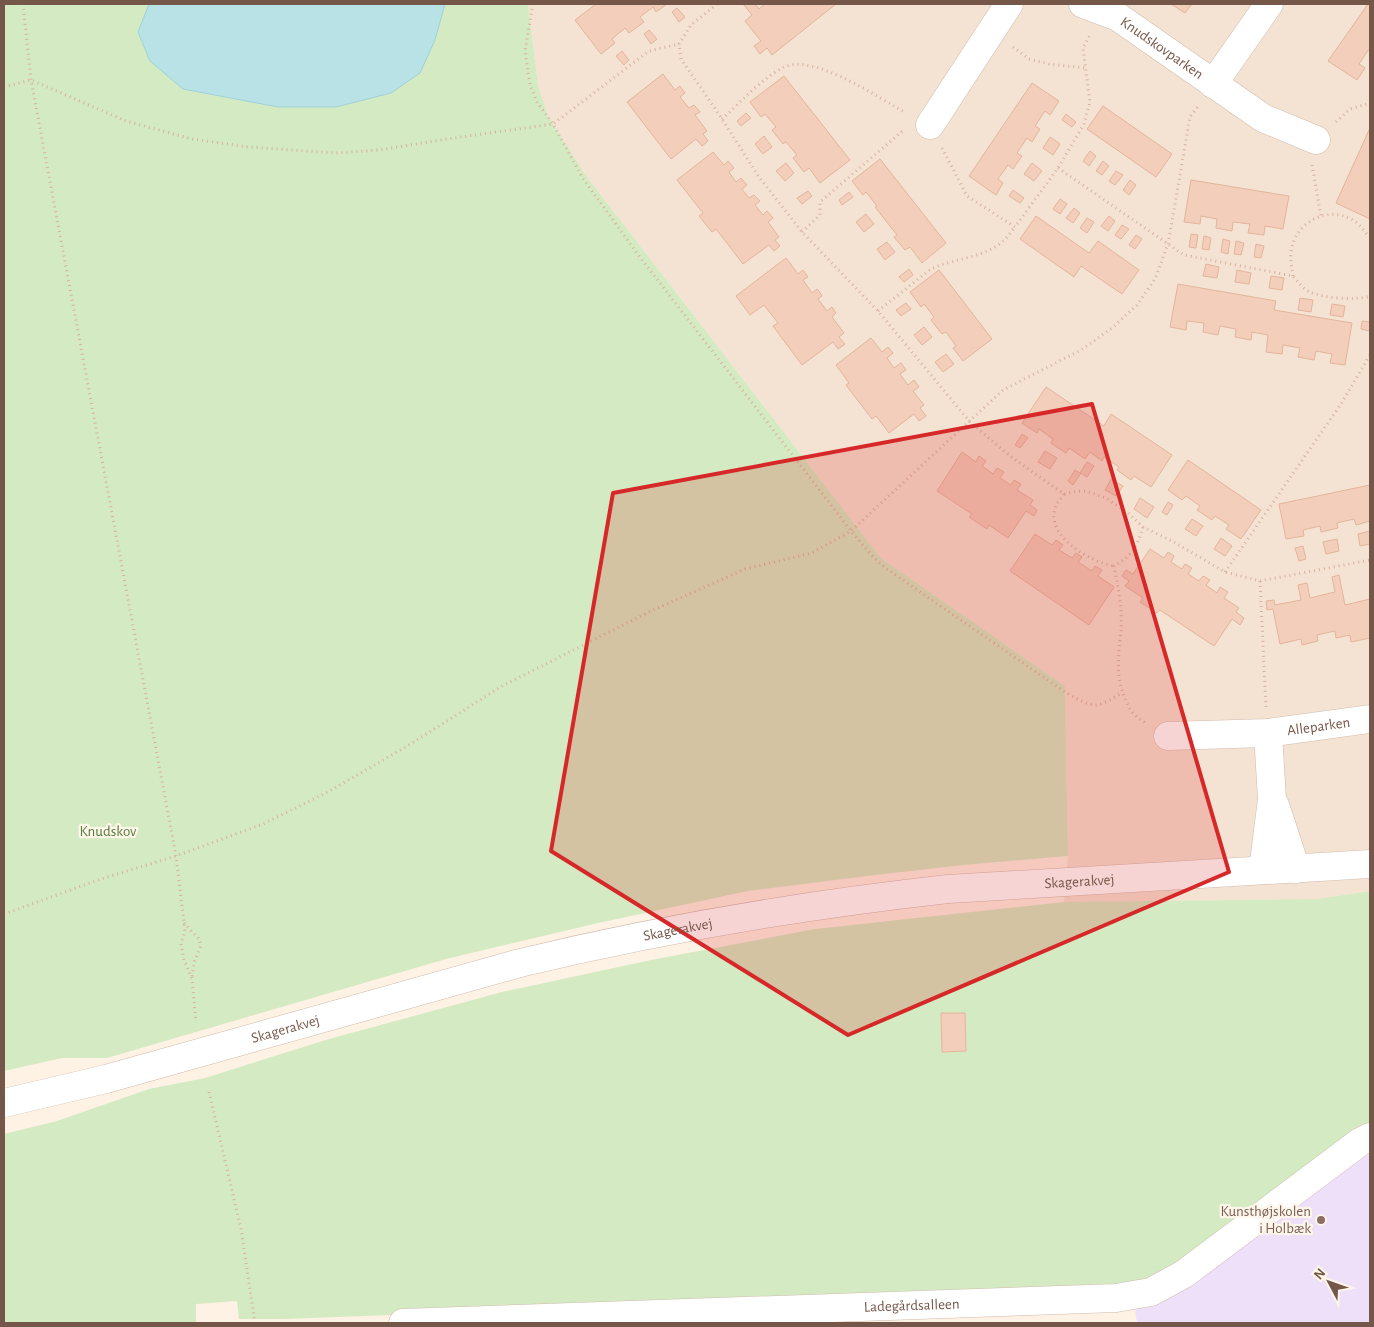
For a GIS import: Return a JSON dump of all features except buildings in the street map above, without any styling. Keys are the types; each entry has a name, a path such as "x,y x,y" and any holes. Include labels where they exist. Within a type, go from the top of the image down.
{"street":[{"path":"923,121 991,32 1009,4"},
{"name":"Knudskovparken","path":"1213,84 1269,4"},
{"name":"Knudskovparken","path":"1094,8 1118,17 1263,118 1316,140"},
{"name":"Alleparken","path":"1168,736 1268,733 1370,720"},
{"name":"Alleparken","path":"1263,870 1272,799 1268,733"},
{"name":"Alleparken","path":"1272,799 1296,869"},
{"name":"Skagerakvej","path":"4,1102 106,1079 520,963 726,920 948,889 1370,864"},
{"name":"Ladegårdsalleen","path":"403,1323 1116,1298 1151,1292 1184,1274 1360,1142 1370,1137"}],"path":[{"path":"23,4 31,80 176,856 185,932 181,944 184,960 192,979"},
{"path":"533,4 525,51 530,85 537,102 552,124 582,177 636,252 851,531 874,558 887,569 1072,696 1092,705 1097,705 1122,693"},
{"path":"717,4 691,25 679,44 681,59 759,176 802,232 878,311 970,422 1010,456 1064,494"},
{"path":"878,311 941,264 974,256 993,249 1004,241 1058,168 1084,124 1090,102 1083,48 1092,31 1094,8"},
{"path":"991,32 1029,59 1049,64 1085,68"},
{"path":"4,87 31,80 126,122 192,139 248,147 336,153 379,150 552,124 649,51 679,44"},
{"path":"722,119 766,79 785,66 802,64 834,73 923,121 968,196 1015,227"},
{"path":"4,914 101,879 176,856 263,824 326,793 409,745 502,686 651,611 745,569 812,553 851,531 1003,390 1081,350 1112,328 1137,305 1155,278 1168,244 1190,117 1213,84"},
{"path":"1321,216 1312,166 1316,140 1350,108 1370,102"},
{"path":"802,232 820,215 820,202 923,121"},
{"path":"1058,168 1184,255 1293,276 1313,294 1336,298 1361,299 1370,296"},
{"path":"1293,276 1291,253 1295,239 1306,224 1321,216 1338,215 1348,218 1355,221 1370,237"},
{"path":"1225,572 1341,404 1370,355"},
{"path":"1143,527 1135,549 1122,562 1114,566 1094,560 1068,543 1059,531 1054,518 1054,512 1057,503 1064,494 1078,491 1093,493 1117,504 1143,527 1172,541 1225,572 1260,581 1370,560"},
{"path":"1114,566 1121,612 1118,675 1122,693 1136,718 1168,736"},
{"path":"1260,581 1268,733"},
{"path":"184,923 199,939 200,946 194,962 192,979 196,1022"},
{"path":"209,1092 241,1228 255,1323"}],"highlighted area":[{"path":"1092,404 1229,872 848,1035 551,851 613,493"}],"shaded area":[{"path":"528,4 1370,4 1370,891 1317,899 1064,902 1068,856 1065,686 881,558 587,177 548,116 538,85"},
{"name":"Kunsthøjskolen i Holbæk","path":"1370,1147 1370,1323 1137,1323 1135,1310 1178,1290"}],"green space":[{"name":"Knudskov","path":"4,4 528,4 538,85 548,116 587,177 881,558 1065,686 1068,856 963,865 748,891 598,923 446,959 107,1058 62,1058 4,1071"},
{"path":"1370,891 1370,1125 1180,1271 1122,1286 1046,1290 285,1319 239,1319 237,1301 196,1304 196,1323 4,1323 4,1134 57,1121 149,1089 205,1078 329,1039 502,992 651,960 815,929 1064,902 1317,899"}],"water":[{"path":"149,4 445,4 435,40 420,73 391,93 336,107 278,107 183,89 150,61 138,32"}],"place":[{"name":"Kunsthøjskolen i Holbæk","path":"1321,1220"}]}
